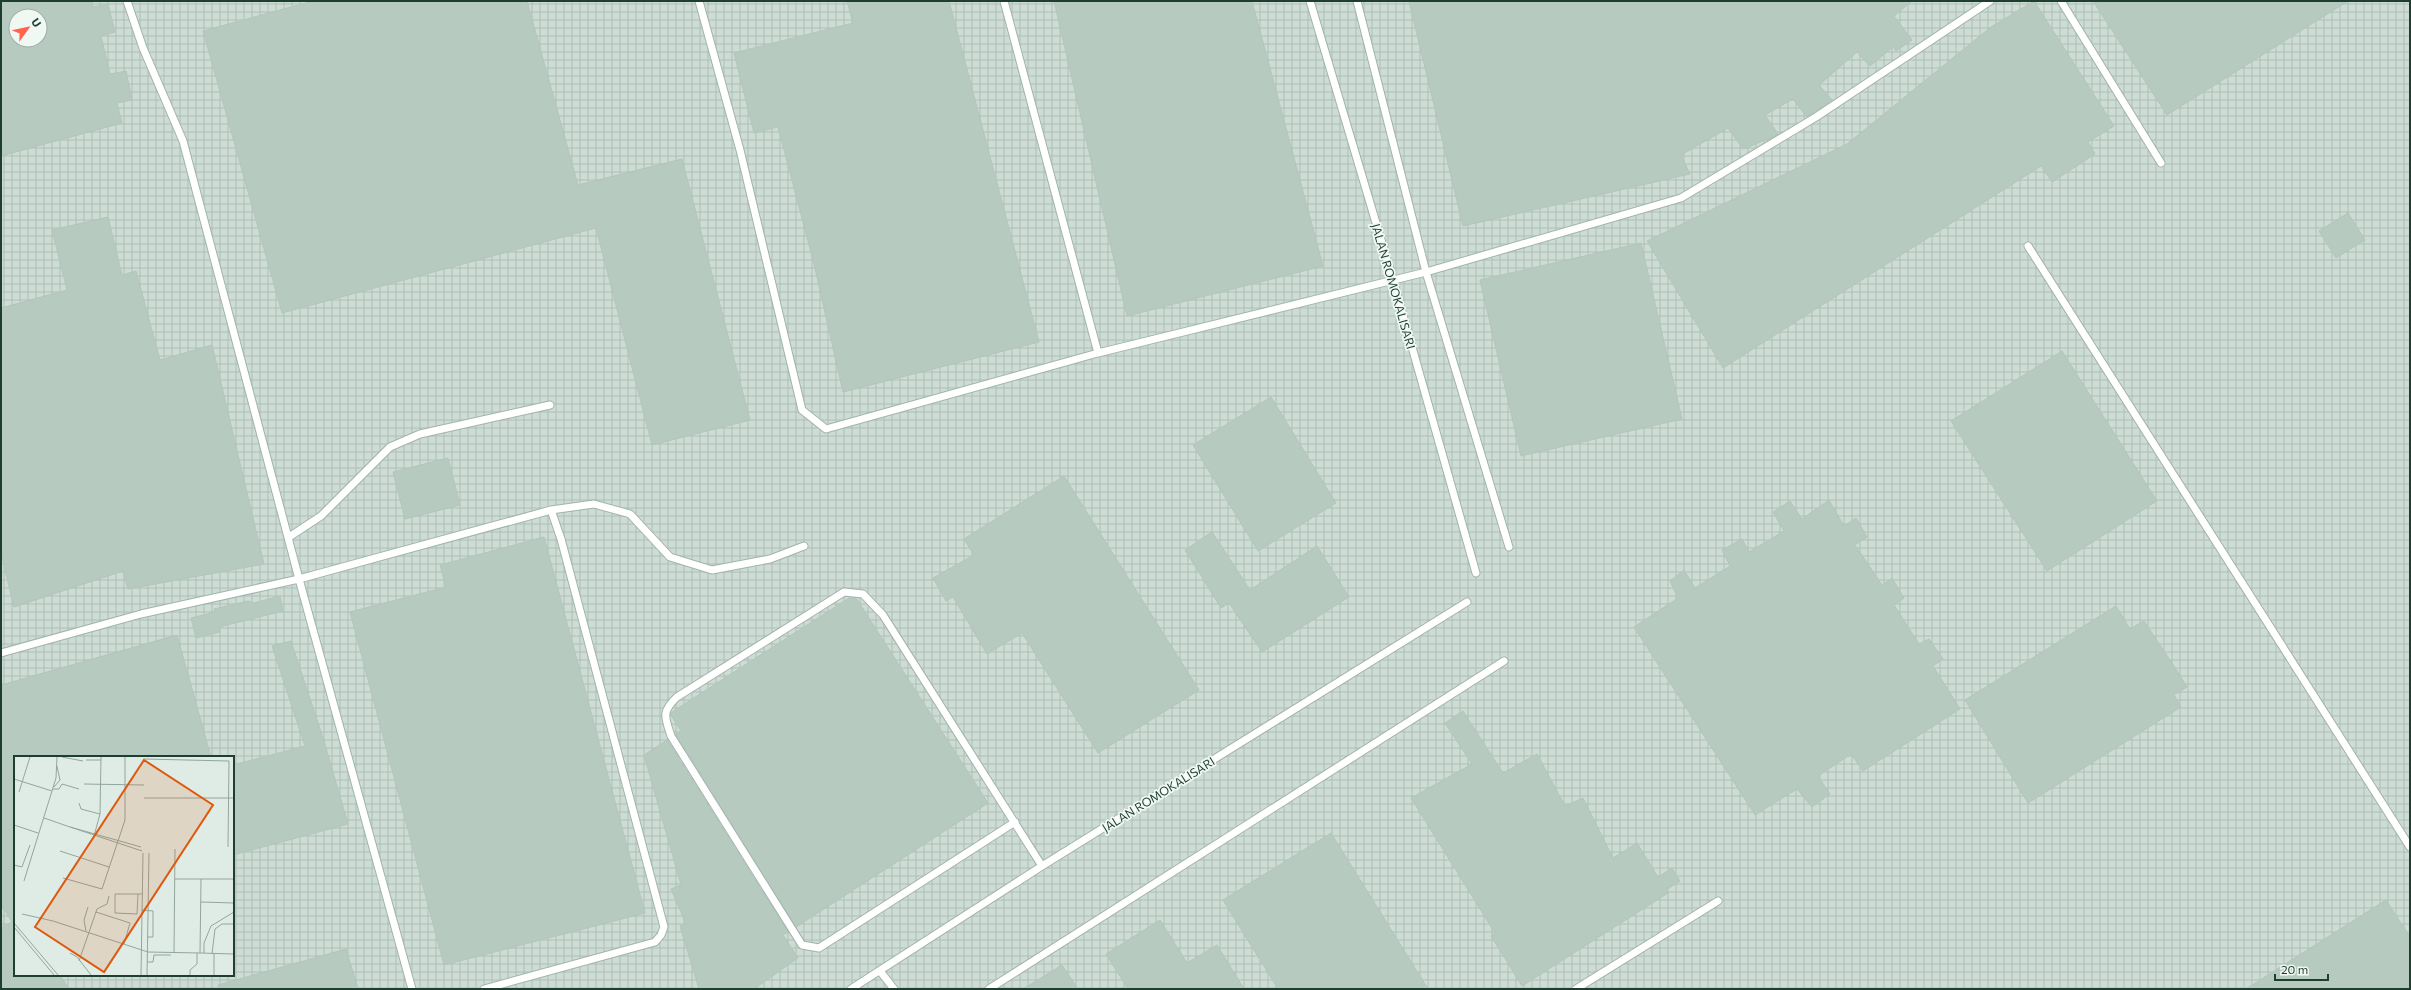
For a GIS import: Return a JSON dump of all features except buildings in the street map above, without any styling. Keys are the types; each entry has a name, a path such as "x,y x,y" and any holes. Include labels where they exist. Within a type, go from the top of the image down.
{"lane":[{"path":"127,1 143,48 182,141 290,537 299,579 412,989"},
{"path":"699,1 740,150 802,410 826,429 1098,353 1426,272 1680,198 1816,117 1990,1"},
{"path":"1004,1 1098,353"},
{"name":"JALAN ROMOKALISARI","path":"1310,1 1393,280 1476,573"},
{"path":"1357,1 1426,272 1508,547"},
{"path":"2061,1 2161,164"},
{"path":"2028,246 2410,847"},
{"path":"290,537 321,516 390,446 420,434 550,405"},
{"path":"1,653 141,614 299,579 551,510 594,504 630,514 670,557 712,570 770,559 804,546"},
{"path":"484,989 655,942 662,936 664,927 563,546 551,510"},
{"path":"1015,822 819,948 802,945 671,736 664,714 668,706 676,697 844,592 863,594 883,615 1015,822 1042,866"},
{"name":"JALAN ROMOKALISARI","path":"851,989 1042,866 1467,602"},
{"path":"989,989 1504,661"},
{"path":"1576,989 1718,901"},
{"path":"880,971 894,989"}],"shaded area":[{"path":"1,1 2410,1 2410,989 1,989"}]}
